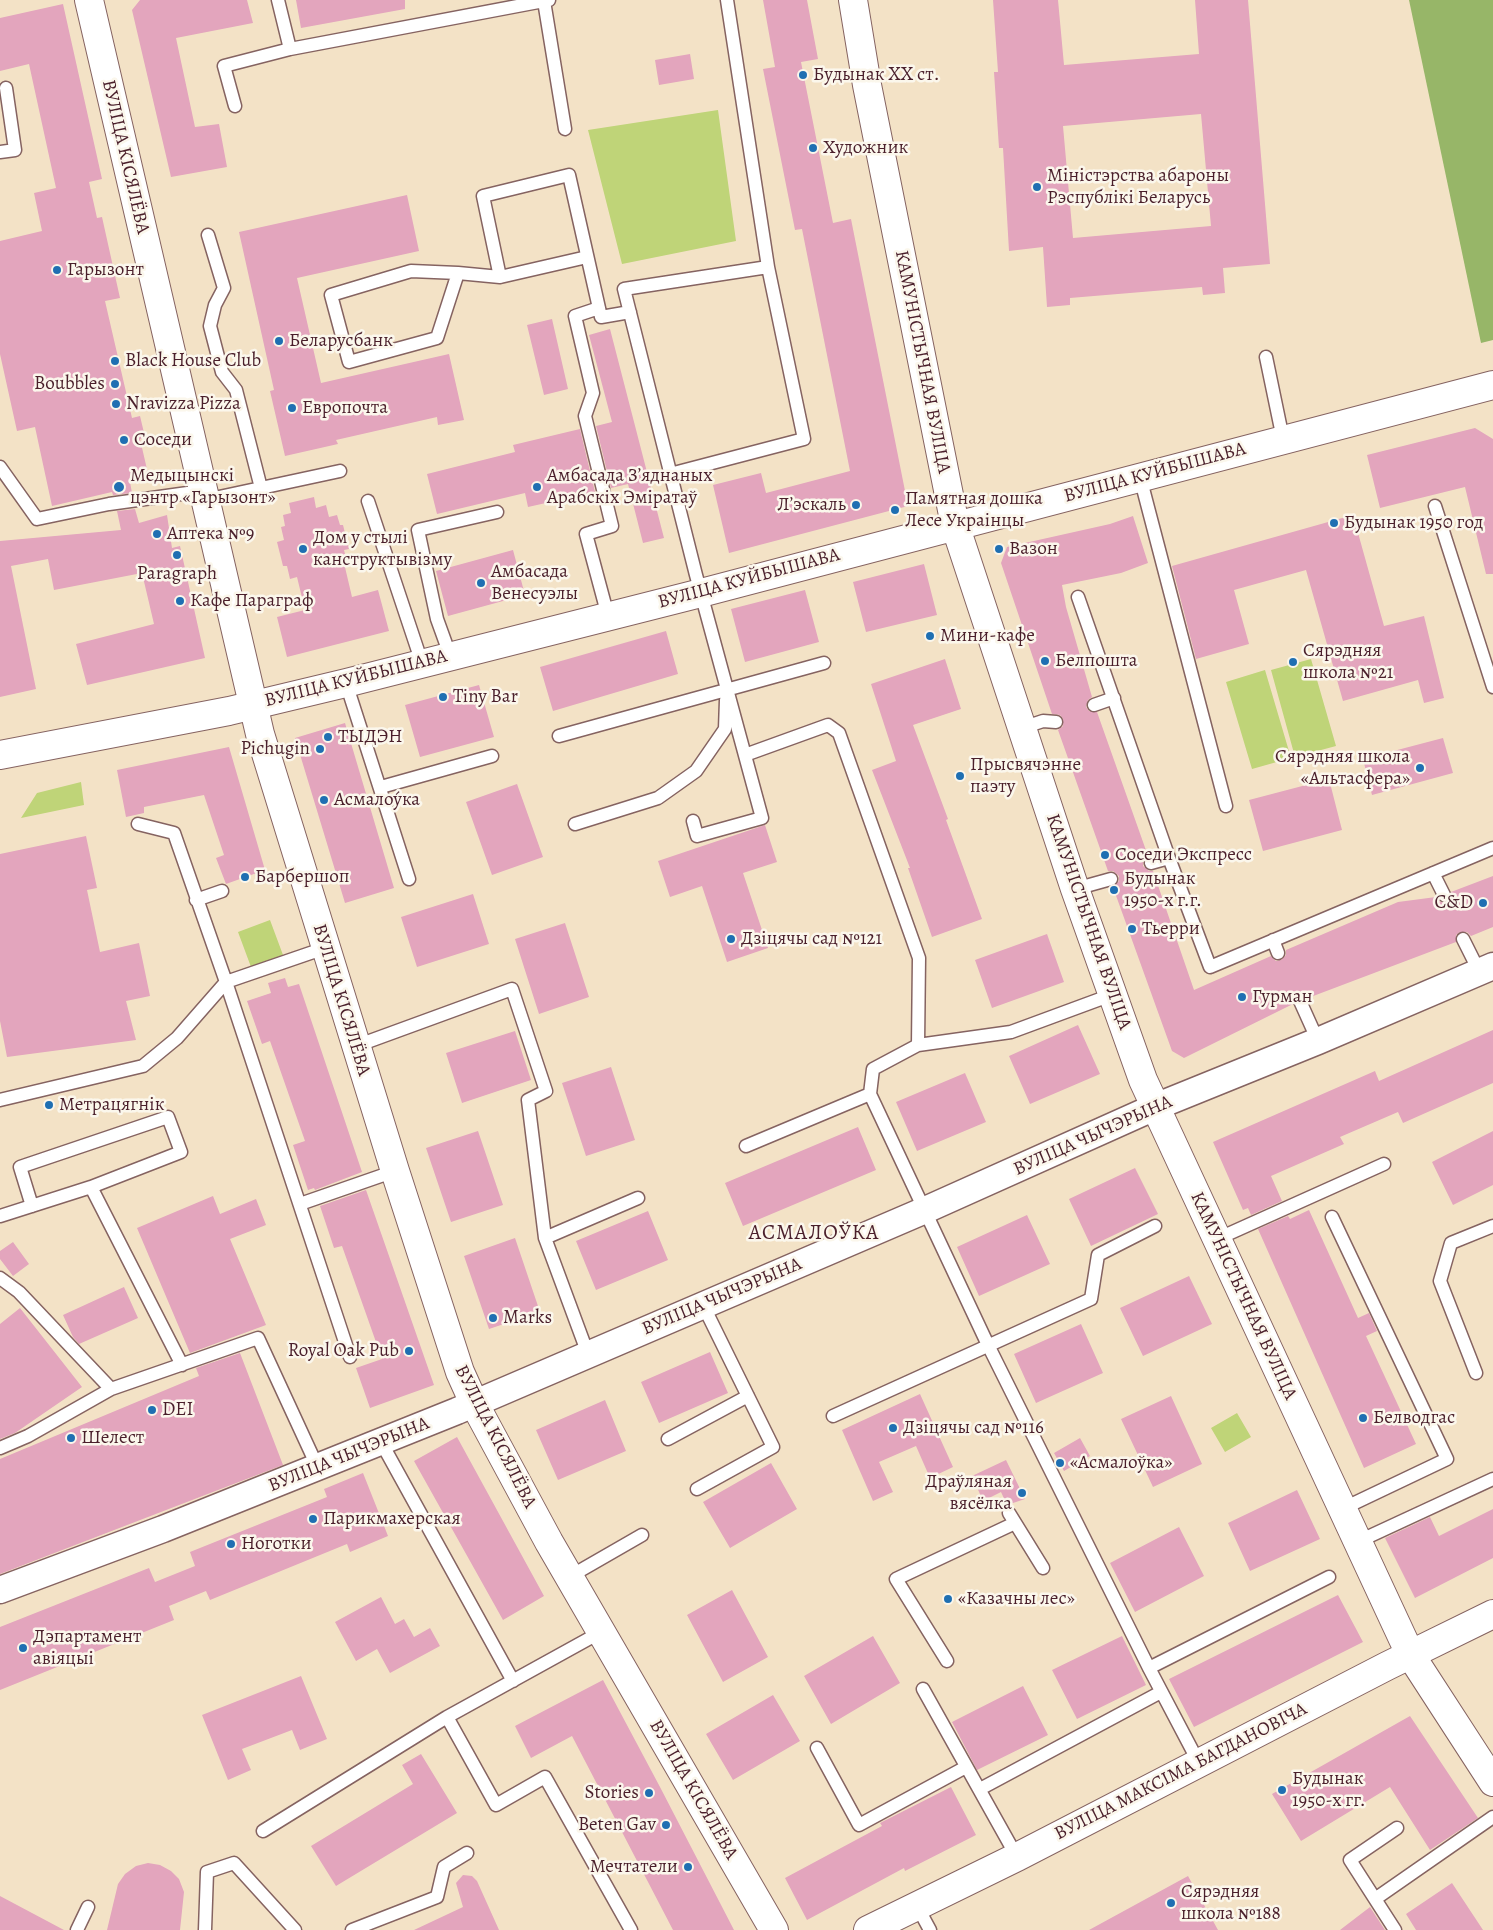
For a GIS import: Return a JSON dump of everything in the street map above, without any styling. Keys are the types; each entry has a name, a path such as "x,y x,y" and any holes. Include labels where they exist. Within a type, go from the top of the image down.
{"street":[{"name":"ВУЛІЦА КІСЯЛЁВА","path":"89,0 253,706 325,948 460,1372 474,1403 569,1577 774,1930"},
{"name":"КАМУНІСТЫЧНАЯ ВУЛІЦА","path":"853,0 869,94 954,525 1075,889 1155,1107 1357,1542 1410,1654 1493,1782"},
{"name":"ВУЛІЦА КУЙБЫШАВА","path":"0,755 253,706 346,683 450,655 701,593 954,525 1493,385"},
{"name":"ВУЛІЦА ЧЫЧЭРЫНА","path":"0,1590 381,1442 923,1211 1155,1107 1318,1041 1486,968"},
{"name":"ВУЛІЦА МАКСІМА БАГДАНОВІЧА","path":"868,1930 1017,1857 1410,1654 1493,1614"}],"lane":[{"path":"278,0 290,49"},
{"path":"235,106 224,66 290,49 546,0 565,129"},
{"path":"670,474 804,439 768,267 728,0"},
{"path":"0,152 15,150 6,88"},
{"path":"500,277 483,196 569,175 601,318 630,312"},
{"path":"208,235 224,288 215,304 210,326 222,372 236,390 261,488"},
{"path":"458,273 438,338 349,362 331,295 411,271 458,273 500,277 587,257"},
{"path":"693,821 697,836 762,818 701,593 624,289 768,267"},
{"path":"599,308 575,316 593,393 585,416 612,526 586,534 608,616"},
{"path":"1266,357 1284,440"},
{"path":"0,467 37,519 109,504 261,488 340,471"},
{"path":"1140,477 1226,806"},
{"path":"368,501 422,663"},
{"path":"1435,506 1490,663 1493,688"},
{"path":"450,655 437,619 418,530 497,512"},
{"path":"1078,597 1169,858 1210,966 1493,848"},
{"path":"559,736 824,663"},
{"path":"346,683 409,879"},
{"path":"575,824 658,798 696,771 725,729 727,690"},
{"path":"1094,705 1114,698"},
{"path":"1022,728 1043,721 1056,722"},
{"path":"745,755 828,725 839,732 919,958 918,1045"},
{"path":"380,787 492,756"},
{"path":"138,824 174,833 226,982 350,1357"},
{"path":"1151,863 1169,858"},
{"path":"1433,873 1444,895"},
{"path":"1075,889 1111,879"},
{"path":"196,900 222,890"},
{"path":"1463,939 1486,968"},
{"path":"1273,940 1278,953"},
{"path":"0,1100 142,1066 177,1038 226,982 325,948"},
{"path":"356,1046 512,988 546,1091 528,1100 545,1238 588,1354"},
{"path":"1114,994 1011,1032 918,1045 873,1069 870,1094 923,1211 988,1345 1161,1692 1199,1763"},
{"path":"1300,1001 1318,1041"},
{"path":"746,1146 870,1094"},
{"path":"0,1216 32,1206 91,1187 181,1152 168,1117 20,1167 32,1206"},
{"path":"1217,1239 1384,1164"},
{"path":"300,1204 395,1171"},
{"path":"91,1187 182,1364"},
{"path":"545,1238 638,1198"},
{"path":"1332,1217 1447,1460 1342,1509"},
{"path":"833,1416 1091,1299 1098,1255 1155,1226"},
{"path":"1476,1373 1440,1281 1451,1243 1493,1226"},
{"path":"0,1278 19,1292 111,1389"},
{"path":"697,1489 773,1447 703,1305"},
{"path":"0,1448 28,1436 111,1389 258,1338 318,1468"},
{"path":"668,1439 748,1396"},
{"path":"381,1442 513,1681"},
{"path":"1357,1542 1493,1479"},
{"path":"946,1661 896,1579 1012,1518 1043,1568"},
{"path":"569,1577 642,1535"},
{"path":"1149,1668 1329,1577"},
{"path":"263,1831 447,1717 601,1632"},
{"path":"924,1689 1017,1857"},
{"path":"980,1789 1161,1692"},
{"path":"447,1717 496,1805 545,1777 631,1930"},
{"path":"817,1748 860,1825 966,1767"},
{"path":"1375,1899 1493,1817"},
{"path":"1395,1930 1350,1860 1397,1828"},
{"path":"352,1930 437,1897 444,1867 467,1853"},
{"path":"205,1930 207,1872 234,1863 294,1930"},
{"path":"917,1906 930,1930"},
{"path":"77,1930 88,1907"}],"green space":[{"path":"1409,0 1493,0 1493,340 1481,343"},
{"path":"718,110 736,241 622,264 588,130"},
{"path":"1311,659 1336,746 1295,757 1271,670"},
{"path":"1265,670 1291,758 1252,769 1226,682"},
{"path":"81,782 84,805 21,818 37,793"},
{"path":"270,920 283,955 251,967 238,932"},
{"path":"1237,1413 1251,1437 1225,1452 1211,1428"}],"building":[{"path":"140,0 247,0 253,23 176,38 195,127 219,124 227,167 171,177 132,10"},
{"path":"296,0 405,0 405,9 301,28"},
{"path":"763,0 807,0 818,59 801,62 833,223 851,219 908,506 729,553 713,485 761,473 766,493 850,471 802,229 795,230 763,69 775,67"},
{"name":"Міністэрства абароны Рэспублікі Беларусь","path":"993,0 1058,0 1064,65 1199,54 1195,0 1248,0 1270,264 1223,268 1225,293 1203,295 1202,287 1070,298 1070,305 1047,307 1043,247 1009,251 1003,148 999,148 994,72 998,72","holes":["1201,114 1211,226 1073,238 1063,126"]},
{"name":"Гарызонт","path":"63,4 102,179 89,182 97,218 102,217 120,298 105,301 132,418 140,416 145,437 140,439 149,478 130,482 132,493 113,495 112,492 52,506 35,427 17,431 0,354 0,241 42,231 34,193 56,188 29,64 0,71 0,18"},
{"path":"690,54 694,79 659,85 655,60"},
{"path":"407,195 419,251 297,278 321,383 449,354 464,420 438,425 437,417 336,440 338,444 285,456 270,391 274,390 239,232"},
{"path":"552,319 568,389 544,395 527,325"},
{"path":"610,329 664,538 643,543 628,484 611,488 596,426 612,422 589,335"},
{"path":"1475,428 1493,439 1493,574 1486,574 1465,487 1380,508 1367,455"},
{"path":"580,429 595,492 528,507 525,493 437,514 427,474 515,452 513,445"},
{"path":"314,497 316,508 326,505 329,517 337,515 340,525 343,525 349,549 344,550 347,562 344,563 352,597 378,590 389,631 287,657 277,617 305,610 297,577 290,579 287,566 283,566 277,542 284,540 281,527 285,526 283,515 291,513 289,503"},
{"path":"135,509 139,523 167,515 172,548 180,546 205,658 87,685 76,644 154,624 142,573 54,590 48,559 11,566 36,689 0,697 0,541 121,530 117,511"},
{"path":"1353,515 1384,626 1424,616 1444,698 1424,703 1418,680 1343,701 1306,570 1234,590 1249,644 1196,659 1172,566"},
{"path":"1133,516 1148,563 1121,573 1062,585 1066,607 1092,697 1088,700 1086,707 1089,711 1097,712 1148,856 1143,861 1143,866 1149,871 1153,871 1194,990 1271,956 1276,961 1281,960 1286,955 1286,950 1398,902 1436,897 1440,902 1447,902 1451,899 1451,892 1493,876 1493,927 1471,936 1467,932 1460,932 1456,935 1456,942 1308,998 1304,994 1297,993 1293,997 1293,1004 1184,1058 1172,1051 1113,887 1119,881 1119,876 1113,871 1108,871 1058,730 1063,726 1063,719 1060,715 1052,714 1001,563 1007,547 1110,524"},
{"name":"Амбасада Венесуэлы","path":"513,550 525,595 448,616 436,571"},
{"path":"924,564 937,615 866,632 853,582"},
{"path":"805,590 819,642 745,662 731,609"},
{"path":"666,631 678,674 553,711 540,667"},
{"path":"945,659 961,709 913,725 982,919 932,937 908,868 910,868 872,770 896,761 871,684"},
{"path":"479,685 494,737 420,757 405,705"},
{"path":"345,723 394,888 345,903 295,738"},
{"path":"1443,738 1453,773 1372,795 1363,759"},
{"path":"229,747 265,870 226,884 216,858 224,855 204,795 144,807 144,813 126,817 117,770"},
{"path":"1329,779 1342,830 1263,851 1249,800"},
{"path":"517,784 543,857 492,875 466,802"},
{"path":"765,825 777,862 743,873 768,948 727,962 702,886 670,897 658,861"},
{"path":"86,836 97,888 87,890 100,952 139,943 150,996 126,1001 136,1040 7,1057 0,1021 0,854"},
{"path":"473,894 489,944 417,967 401,917"},
{"path":"565,923 589,997 539,1014 515,939"},
{"path":"1047,934 1064,982 992,1008 975,960"},
{"path":"285,978 288,987 299,984 362,1172 315,1190 314,1188 308,1190 293,1145 305,1141 270,1041 262,1044 247,1001 271,993 268,983"},
{"path":"1078,1025 1100,1074 1030,1104 1009,1056"},
{"path":"1493,1030 1493,1083 1403,1123 1398,1112 1340,1137 1344,1144 1271,1176 1282,1201 1251,1215 1248,1208 1243,1210 1213,1142 1375,1071 1379,1081"},
{"path":"515,1031 531,1080 462,1103 446,1053"},
{"path":"611,1067 635,1140 586,1156 562,1083"},
{"path":"965,1073 986,1122 917,1151 896,1102"},
{"path":"858,1127 876,1170 743,1226 725,1183"},
{"path":"478,1131 503,1205 451,1222 426,1148"},
{"path":"1493,1131 1493,1185 1453,1205 1432,1162"},
{"path":"1135,1168 1158,1214 1091,1246 1069,1199"},
{"path":"366,1190 434,1385 370,1408 356,1368 382,1359 342,1246 334,1248 320,1206"},
{"path":"213,1196 220,1214 256,1199 266,1225 230,1239 266,1325 190,1353 137,1228"},
{"path":"1309,1210 1358,1318 1369,1313 1377,1331 1366,1336 1416,1444 1364,1468 1258,1229 1288,1216 1290,1219"},
{"path":"648,1211 668,1260 596,1290 576,1241"},
{"path":"1027,1215 1050,1264 979,1296 957,1247"},
{"path":"515,1238 540,1312 489,1329 464,1256"},
{"path":"13,1242 29,1264 13,1276 0,1259 0,1251"},
{"path":"1189,1276 1212,1324 1143,1356 1120,1308"},
{"path":"124,1287 138,1318 79,1344 73,1337 63,1315"},
{"path":"20,1308 82,1387 15,1433 0,1439 0,1324"},
{"path":"1081,1324 1103,1373 1036,1403 1014,1354"},
{"path":"710,1352 728,1393 659,1423 641,1382"},
{"path":"240,1353 283,1465 0,1574 0,1459 199,1376 196,1368"},
{"path":"920,1394 953,1467 930,1478 916,1446 879,1462 893,1492 873,1501 842,1430"},
{"path":"1171,1396 1202,1464 1153,1487 1121,1419"},
{"path":"605,1400 626,1451 558,1480 536,1430"},
{"path":"457,1437 544,1596 503,1620 414,1461"},
{"path":"1080,1438 1090,1456 1064,1471 1054,1453"},
{"path":"1006,1460 1025,1499 1007,1505 1001,1492 983,1501 972,1476"},
{"path":"771,1463 797,1509 730,1548 703,1502"},
{"path":"363,1473 388,1536 350,1552 347,1544 210,1600 206,1591 169,1606 174,1620 0,1690 0,1627 149,1568 155,1582 195,1566 190,1552 327,1497 324,1489"},
{"path":"1297,1490 1320,1539 1250,1571 1228,1523"},
{"path":"1493,1509 1493,1558 1415,1598 1385,1538 1430,1517 1439,1536"},
{"path":"1179,1527 1204,1576 1135,1612 1110,1563"},
{"path":"732,1590 768,1657 723,1682 687,1615"},
{"path":"1338,1595 1363,1642 1194,1727 1169,1679"},
{"path":"381,1597 395,1624 404,1619 414,1637 430,1628 440,1646 390,1673 377,1649 356,1661 335,1622"},
{"path":"873,1636 900,1683 831,1724 804,1676"},
{"path":"1122,1636 1146,1685 1077,1719 1052,1670"},
{"path":"301,1676 327,1739 300,1750 292,1730 242,1749 251,1770 228,1780 202,1715"},
{"path":"603,1680 734,1930 673,1930 572,1736 531,1758 515,1726"},
{"path":"1023,1686 1048,1735 977,1770 952,1722"},
{"path":"773,1695 800,1741 733,1780 706,1734"},
{"path":"1410,1716 1478,1818 1430,1850 1390,1787 1301,1841 1272,1794"},
{"path":"421,1754 457,1813 336,1886 311,1846 413,1784 402,1765"},
{"path":"951,1787 976,1835 905,1871 904,1868 807,1920 785,1878 882,1826 880,1823"},
{"path":"148,1863 160,1865 171,1871 179,1879 184,1892 180,1930 107,1930 118,1884 125,1874 136,1866"},
{"path":"463,1875 472,1876 477,1881 499,1930 414,1930 463,1907 456,1883"},
{"name":"Сярэдняя школа №188","path":"1188,1876 1218,1930 1089,1930"},
{"path":"1452,1883 1483,1930 1416,1930 1406,1914"},
{"path":"0,1896 64,1930 0,1930"},
{"path":"1370,1907 1385,1930 1340,1930"}],"place":[{"name":"Будынак XX ст.","path":"803,75"},
{"name":"Художник","path":"813,148"},
{"name":"Міністэрства абароны Рэспублікі Беларусь","path":"1037,187"},
{"name":"Гарызонт","path":"57,270"},
{"name":"Беларусбанк","path":"279,341"},
{"name":"Black House Club","path":"115,361"},
{"name":"Boubbles","path":"115,384"},
{"name":"Nravizza Pizza","path":"116,404"},
{"name":"Европочта","path":"292,408"},
{"name":"Соседи","path":"124,440"},
{"name":"Медыцынскі цэнтр «Гарызонт»","path":"119,487"},
{"name":"Амбасада Зʼяднаных Арабскіх Эміратаў","path":"537,487"},
{"name":"Лʼэскаль","path":"856,505"},
{"name":"Памятная дошка Лесе Украінцы","path":"895,510"},
{"name":"Будынак 1950 год","path":"1334,523"},
{"name":"Аптека №9","path":"157,534"},
{"name":"Дом у стылі канструктывізму","path":"303,549"},
{"name":"Вазон","path":"999,549"},
{"name":"Paragraph","path":"177,555"},
{"name":"Амбасада Венесуэлы","path":"481,583"},
{"name":"Кафе Параграф","path":"180,601"},
{"name":"Мини-кафе","path":"930,636"},
{"name":"Белпошта","path":"1045,661"},
{"name":"Сярэдняя школа №21","path":"1293,662"},
{"name":"Tiny Bar","path":"443,697"},
{"name":"ТЫДЭН","path":"328,737"},
{"name":"Pichugin","path":"320,749"},
{"name":"Сярэдняя школа «Альтасфера»","path":"1420,768"},
{"name":"Прысвячэнне паэту","path":"960,776"},
{"name":"Асмалоу́ка","path":"324,800"},
{"name":"Соседи Экспресс","path":"1105,855"},
{"name":"Барбершоп","path":"245,877"},
{"name":"Будынак 1950-х г.г.","path":"1114,890"},
{"name":"C&D","path":"1483,903"},
{"name":"Тьерри","path":"1132,929"},
{"name":"Дзіцячы сад №121","path":"731,939"},
{"name":"Гурман","path":"1242,997"},
{"name":"Метрацягнік","path":"49,1105"},
{"name":"Marks","path":"493,1318"},
{"name":"Royal Oak Pub","path":"409,1351"},
{"name":"DEI","path":"152,1410"},
{"name":"Белводгас","path":"1363,1418"},
{"name":"Дзіцячы сад №116","path":"893,1428"},
{"name":"Шелест","path":"71,1438"},
{"name":"«Асмалоўка»","path":"1060,1463"},
{"name":"Драўляная вясёлка","path":"1022,1493"},
{"name":"Парикмахерская","path":"313,1519"},
{"name":"Ноготки","path":"231,1544"},
{"name":"«Казачны лес»","path":"948,1599"},
{"name":"Дэпартамент авіяцыі","path":"23,1648"},
{"name":"Будынак 1950-х гг.","path":"1282,1790"},
{"name":"Stories","path":"649,1793"},
{"name":"Beten Gav","path":"666,1825"},
{"name":"Мечтатели","path":"688,1867"},
{"name":"Сярэдняя школа №188","path":"1171,1903"}],"district":[{"name":"АСМАЛОЎКА","path":"814,1234"}]}
